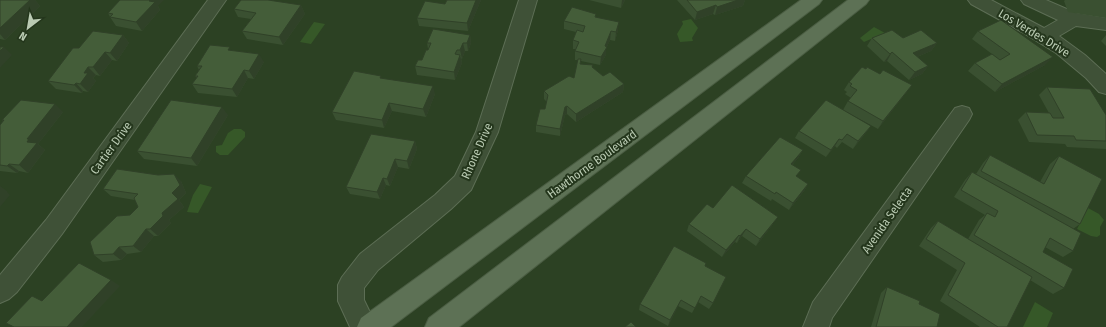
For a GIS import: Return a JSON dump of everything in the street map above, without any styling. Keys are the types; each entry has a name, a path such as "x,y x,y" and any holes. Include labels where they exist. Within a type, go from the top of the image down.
{"main road":[{"name":"Hawthorne Boulevard","path":"370,327 813,0"},
{"path":"438,327 860,0"}],"street":[{"name":"Cartier Drive","path":"0,291 8,284 54,227 217,0"},
{"name":"Rhone Drive","path":"364,327 351,301 350,285 369,262 443,202 463,183 487,132 528,0"},
{"name":"Los Verdes Drive","path":"977,0 1044,36 1067,51 1106,87"},
{"path":"1030,0 1073,20 1106,24"},
{"path":"1044,36 1073,20"},
{"name":"Avenida Selecta","path":"816,327 822,311 962,114"}],"shaded area":[{"path":"691,19 698,28 692,38 693,41 680,42 677,34 683,24 682,21"},
{"path":"314,22 325,24 311,44 300,42"},
{"path":"874,27 885,33 864,42 860,38"},
{"path":"234,129 241,129 245,132 245,137 228,155 220,155 216,152 216,146 222,145 228,133"},
{"path":"200,184 212,187 198,213 187,212 193,195"},
{"path":"1088,208 1099,214 1104,220 1100,227 1100,235 1097,237 1091,236 1077,229"},
{"path":"1035,302 1053,313 1047,327 1023,327"}],"building":[{"path":"0,0 30,0 0,28"},
{"path":"120,0 150,0 149,1 155,2 136,22 110,17 113,14 108,13"},
{"path":"241,0 268,0 301,5 279,37 242,31 256,13 234,9"},
{"path":"447,0 476,0 467,23 417,18 425,1 445,4"},
{"path":"687,0 738,0 717,7 716,5 697,12"},
{"path":"572,7 596,14 595,17 619,22 616,32 611,31 605,46 607,47 601,57 575,51 579,42 573,40 577,30 583,32 585,26 564,21"},
{"path":"1001,20 1053,57 1002,84 975,63 992,54 1000,60 1010,54 978,31"},
{"path":"433,29 470,35 467,43 463,43 460,50 457,50 455,54 460,55 454,72 415,66 418,60 422,60 426,50 428,50 431,43 427,43"},
{"path":"892,30 903,38 921,30 937,43 913,53 928,66 915,72 892,52 890,54 872,38"},
{"path":"93,31 123,35 110,53 105,52 93,67 88,67 84,73 88,73 80,84 76,83 74,85 48,81 73,48 79,48"},
{"path":"210,45 230,47 228,50 259,54 249,71 244,70 232,89 192,84 198,76 195,76 202,66 197,66"},
{"path":"578,59 581,59 580,64 593,65 592,67 603,76 610,72 624,84 576,114 567,106 565,107 560,129 536,125 540,109 545,109 548,95 544,91 569,76 574,78"},
{"path":"862,67 866,69 867,67 880,74 883,70 912,85 883,121 848,101 857,90 850,86 852,84 849,82"},
{"path":"354,71 381,76 380,78 433,86 423,109 389,103 382,120 332,112"},
{"path":"1047,87 1090,89 1106,115 1106,141 1076,140 1074,136 1037,135 1026,112 1050,113 1053,118 1064,118"},
{"path":"21,100 55,104 27,139 29,139 27,142 37,143 19,165 0,165 0,125 4,120 2,120"},
{"path":"171,100 222,107 191,158 137,151"},
{"path":"826,100 871,126 858,141 847,134 842,140 839,139 831,150 799,131"},
{"path":"371,134 415,141 407,161 395,159 387,179 383,178 377,192 346,187"},
{"path":"780,137 803,150 791,164 801,170 796,176 808,184 793,203 746,176"},
{"path":"990,155 1044,184 1059,156 1102,179 1080,224 981,171"},
{"path":"117,169 158,175 174,174 180,185 172,193 178,199 162,213 163,216 150,229 146,229 133,246 119,247 113,254 94,255 90,242 117,216 130,215 138,207 134,198 138,194 103,189"},
{"path":"972,172 1081,233 1073,251 1050,238 1043,252 1073,269 1064,288 974,235 987,213 995,217 998,211 961,190"},
{"path":"732,185 778,217 760,239 746,229 726,250 689,224 707,204 713,208"},
{"path":"938,221 1032,277 1007,327 998,327 948,295 965,263 926,239"},
{"path":"674,246 706,263 705,266 726,277 713,303 701,296 695,308 681,300 670,320 640,304"},
{"path":"79,263 111,280 67,327 14,327 6,323 32,296 42,301"},
{"path":"887,287 920,301 919,304 940,314 937,327 876,327"},
{"path":"631,322 636,327 625,327"}]}
